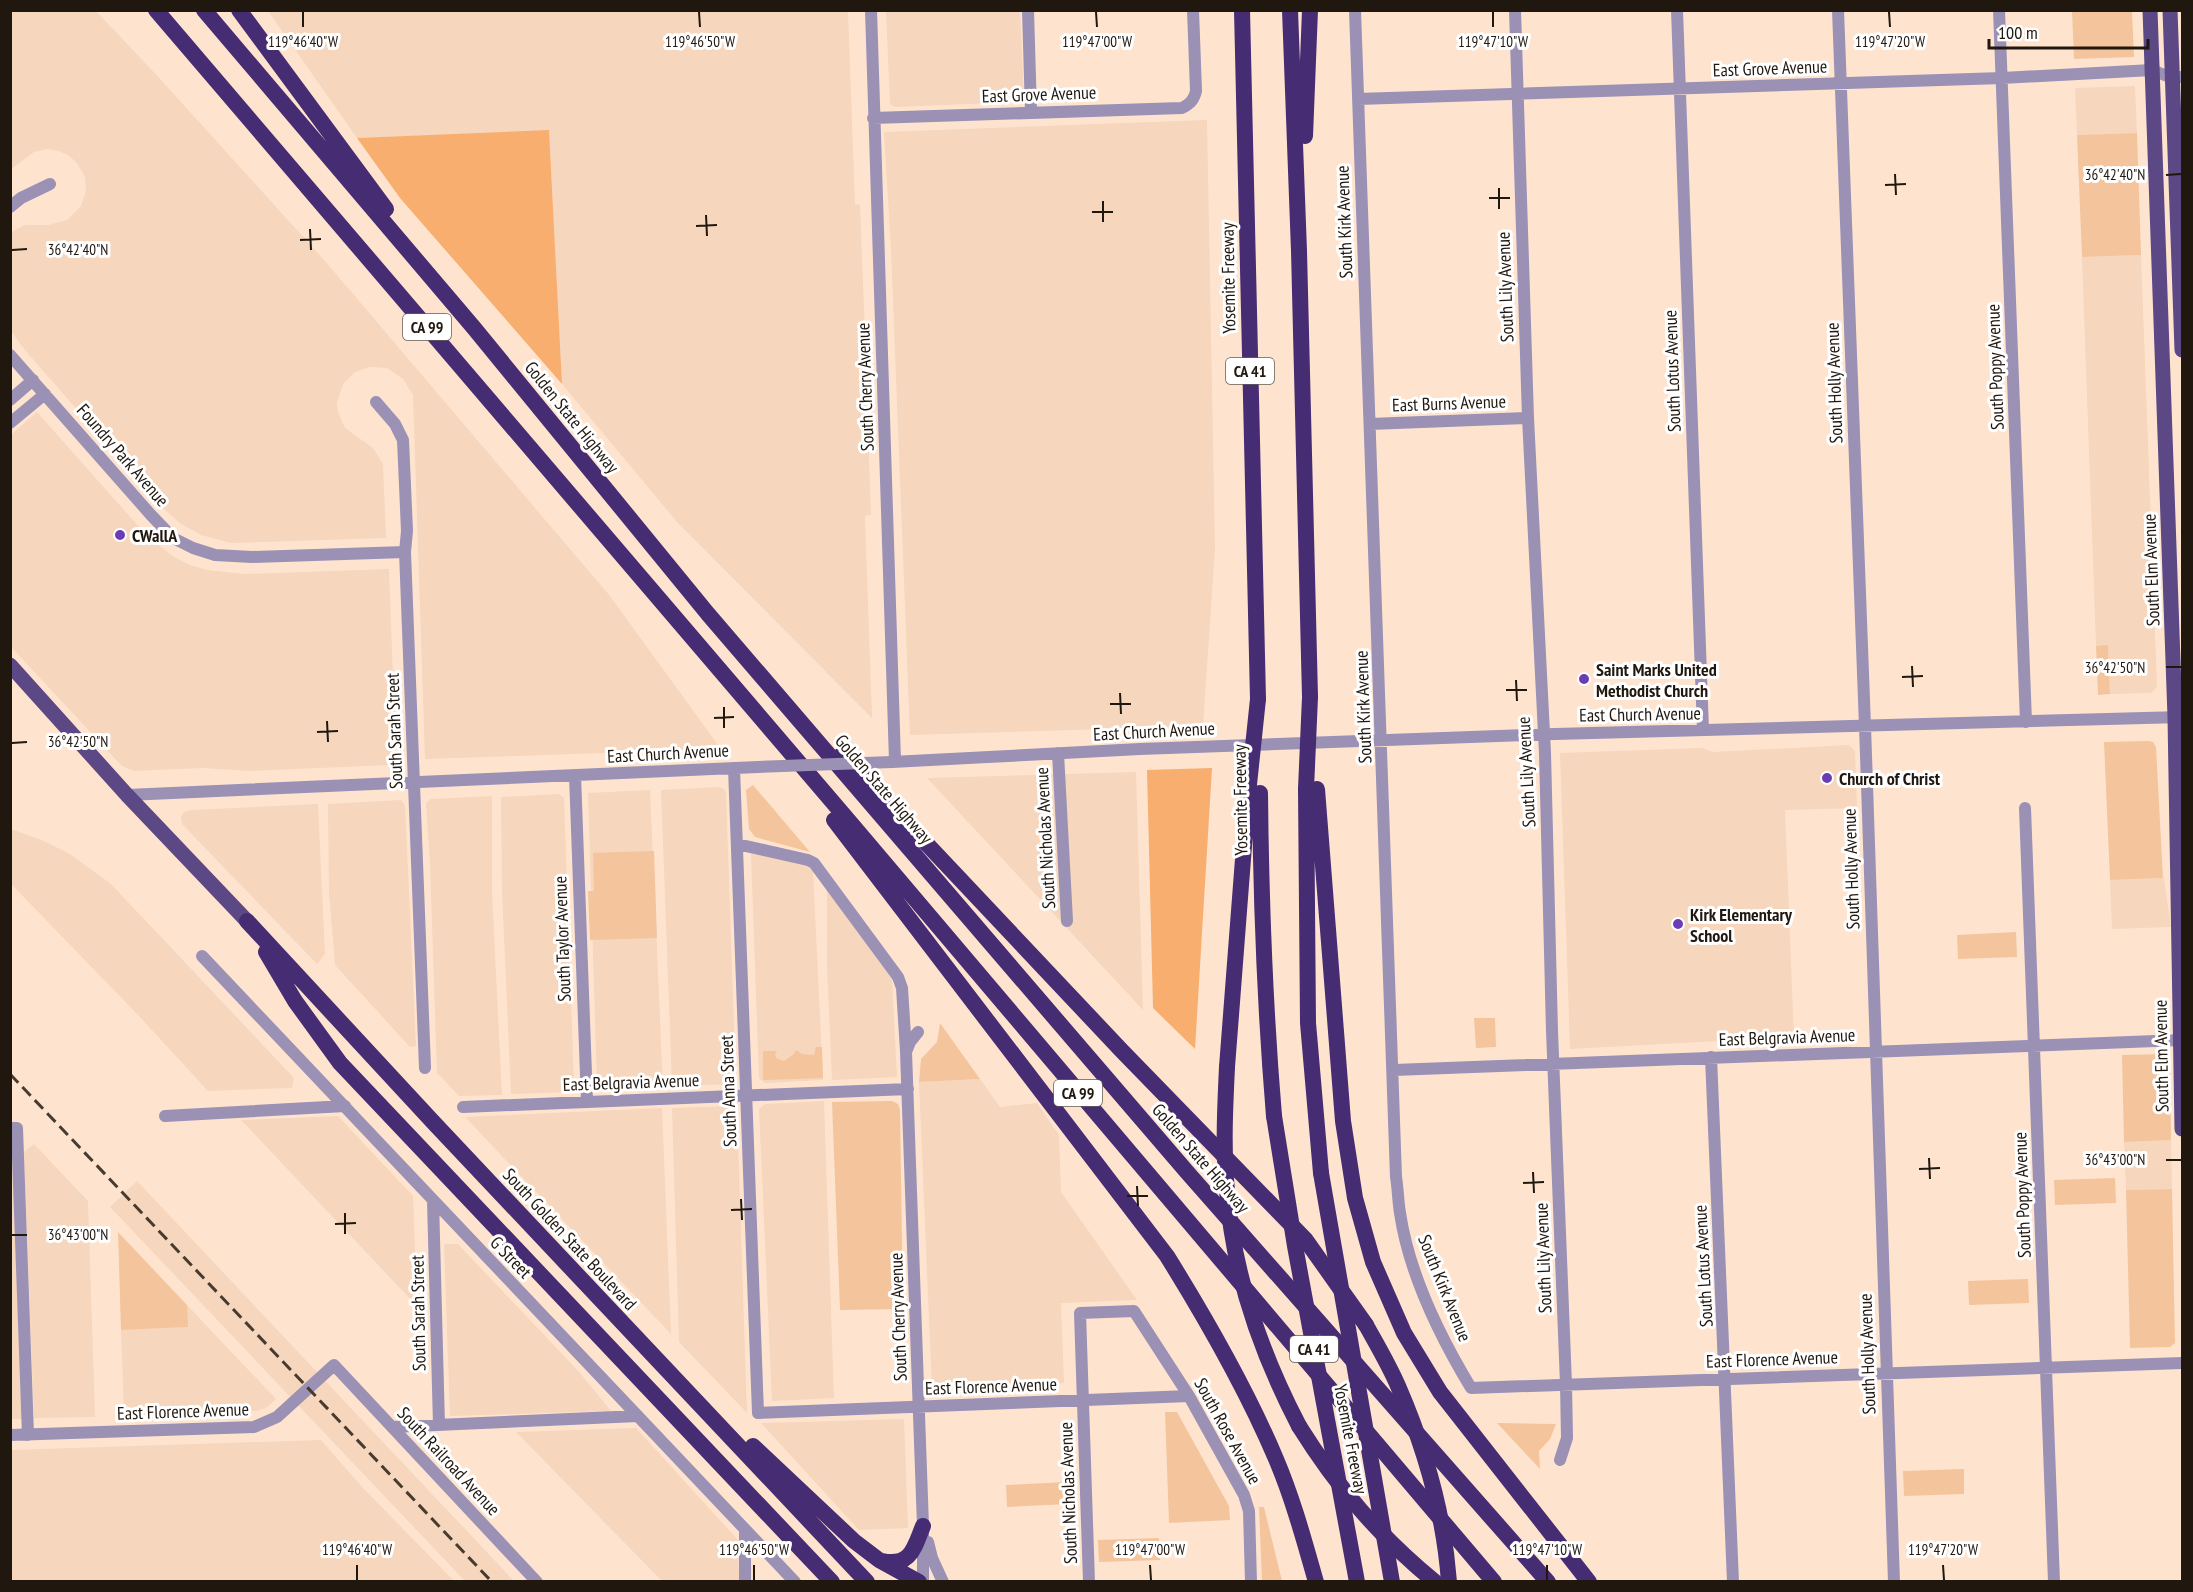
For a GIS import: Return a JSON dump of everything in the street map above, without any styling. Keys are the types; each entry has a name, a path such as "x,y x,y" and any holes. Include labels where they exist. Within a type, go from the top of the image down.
{"highway":[{"name":"CA 99","path":"155,10 686,630 1494,1581"},
{"name":"Golden State Highway","path":"204,10 474,328 708,614 1187,1173 1548,1581"},
{"path":"239,10 474,328"},
{"path":"1231,10 1245,177"},
{"name":"Yosemite Freeway","path":"1242,10 1258,699 1254,794 1267,1034 1274,1116 1297,1256 1357,1581"},
{"name":"Yosemite Freeway","path":"1290,10 1299,251 1310,697 1308,1023 1321,1173 1392,1581"},
{"path":"1299,251 1310,10"},
{"path":"708,614 946,862 1005,928 1122,1051 1305,1239 1366,1325 1397,1384 1425,1455 1442,1528 1449,1581"},
{"path":"686,630 732,698 848,837 1167,1256 1209,1323 1245,1391 1277,1461 1302,1532 1316,1581"},
{"path":"1311,789 1342,1121 1355,1198 1371,1254 1404,1333 1434,1383 1589,1581"},
{"path":"1254,794 1227,1067 1224,1143 1232,1233 1241,1275 1272,1371 1299,1426 1325,1468 1390,1542 1434,1581"},
{"name":"South Golden State Boulevard","path":"247,921 867,1581"},
{"name":"South Golden State Boulevard","path":"247,921 295,1001 340,1063 832,1581"},
{"path":"621,1321 848,1535 879,1560 919,1581"},
{"path":"879,1560 893,1563 905,1559 913,1550 923,1526"}],"main road":[{"name":"South Elm Avenue","path":"2150,10 2179,717 2182,1129"},
{"path":"2170,10 2177,77 2182,350"},
{"name":"South Golden State Boulevard","path":"10,665 127,795 247,921"}],"street":[{"name":"South Cherry Avenue","path":"871,10 893,762"},
{"path":"1028,10 1031,112"},
{"name":"East Grove Avenue","path":"873,118 1182,108 1194,98 1196,91 1193,10"},
{"name":"South Kirk Avenue","path":"1355,10 1396,1177 1400,1213 1414,1269 1428,1305 1461,1373 1471,1388"},
{"name":"South Lily Avenue","path":"1515,10 1528,418 1544,734 1553,1063 1566,1384 1567,1438 1560,1460"},
{"name":"South Lotus Avenue","path":"1677,10 1703,730"},
{"name":"South Holly Avenue","path":"1838,10 1894,1581"},
{"name":"South Poppy Avenue","path":"2000,10 2026,722"},
{"name":"East Grove Avenue","path":"1358,99 2002,78 2152,70 2177,77"},
{"path":"10,207 21,198 50,184"},
{"name":"Foundry Park Avenue","path":"10,355 167,532 193,548 215,555 240,557 405,552"},
{"path":"10,400 33,380"},
{"path":"10,423 45,394"},
{"name":"South Sarah Street","path":"376,402 395,424 403,440 407,531 405,552 425,1068"},
{"name":"East Burns Avenue","path":"1370,424 1528,418"},
{"name":"East Church Avenue","path":"127,795 1382,740 2179,717"},
{"name":"South Nicholas Avenue","path":"1058,753 1067,921"},
{"name":"South Anna Street","path":"734,768 758,1413"},
{"name":"South Taylor Avenue","path":"575,775 586,1102"},
{"name":"South Poppy Avenue","path":"2025,808 2054,1581"},
{"name":"South Cherry Avenue","path":"737,844 814,863 898,977 902,988 908,1089 923,1581"},
{"name":"G Street","path":"202,956 795,1581"},
{"path":"906,1052 918,1032"},
{"name":"East Belgravia Avenue","path":"1394,1070 2181,1040"},
{"name":"South Lotus Avenue","path":"1711,1057 1733,1581"},
{"name":"East Belgravia Avenue","path":"463,1107 908,1089"},
{"path":"165,1116 345,1106"},
{"path":"14,1128 28,1435"},
{"name":"South Sarah Street","path":"433,1200 439,1425"},
{"name":"South Nicholas Avenue","path":"1089,1581 1080,1313 1134,1311"},
{"name":"South Rose Avenue","path":"1134,1311 1189,1396 1247,1502 1251,1581"},
{"name":"East Florence Avenue","path":"1471,1388 2182,1363"},
{"name":"East Florence Avenue","path":"10,1435 254,1428 277,1417 334,1365"},
{"name":"South Railroad Avenue","path":"334,1365 537,1581"},
{"name":"East Florence Avenue","path":"758,1413 1189,1396"},
{"path":"392,1427 638,1416"},
{"path":"923,1526 932,1558 943,1581"},
{"path":"745,1529 745,1581"}],"shaded area":[{"path":"11,10 96,11 325,261 610,596 721,749 425,759 413,395 403,379 387,368 370,367 355,372 343,384 337,403 345,428 373,448 383,464 386,538 231,543 201,535 181,524 165,510 24,349 11,331 11,232 25,225 48,225 67,220 81,206 86,191 85,177 77,163 59,151 47,149 34,152 11,169"},
{"path":"268,11 848,11 855,204 860,205 865,335 871,515 865,516 872,718 677,522 562,384 549,131 357,138"},
{"path":"886,11 1020,11 1024,98 1020,102 895,107 890,104"},
{"path":"2072,11 2132,11 2134,57 2074,59"},
{"path":"2135,86 2137,133 2077,135 2075,88"},
{"path":"1207,120 1215,549 1203,726 910,735 891,250 884,132"},
{"path":"549,130 562,384 400,198 357,138"},
{"path":"2137,133 2141,255 2082,257 2077,135"},
{"path":"2141,255 2157,687 2151,693 2110,694 2108,646 2096,646 2082,257"},
{"path":"37,412 148,537 174,557 190,565 207,570 244,574 389,569 396,757 394,762 389,765 250,771 203,768 134,771 122,766 11,647 11,435"},
{"path":"2108,645 2110,694 2098,695 2096,646"},
{"path":"2104,742 2153,742 2156,747 2163,878 2110,880"},
{"name":"Kirk Elementary School","path":"1849,745 1855,751 1857,808 1785,810 1794,1037 1570,1049 1560,753 1702,748 1713,752"},
{"path":"1212,768 1195,1049 1153,1008 1147,770"},
{"path":"1136,772 1143,1010 927,778"},
{"path":"753,785 810,852 755,837 749,829 746,790"},
{"path":"719,787 726,793 736,1084 672,1086 661,790"},
{"path":"650,790 663,1086 602,1089 597,1084 588,793"},
{"path":"559,794 564,798 574,1087 571,1092 511,1094 502,892 501,797"},
{"path":"492,796 492,892 502,1095 459,1096 437,1073 426,803 431,799"},
{"path":"401,800 405,805 416,1046 410,1047 335,965 329,893 328,804"},
{"path":"318,804 325,954 317,964 182,824 181,817 184,812 191,810"},
{"path":"11,829 44,841 70,854 111,884 294,1078 292,1088 208,1091 11,884"},
{"path":"654,851 657,938 590,940 588,891 594,891 593,853"},
{"path":"751,854 805,863 813,870 823,1080 765,1083 759,1078"},
{"path":"2164,878 2171,927 2112,929 2110,880"},
{"path":"827,890 892,980 897,1077 832,1080 827,968"},
{"path":"2016,932 2017,957 1958,959 1957,935"},
{"path":"1474,1018 1495,1018 1496,1047 1476,1048"},
{"path":"940,1023 980,1079 919,1082 921,1059 937,1042"},
{"path":"816,1047 822,1047 823,1078 763,1080 763,1051 777,1051 776,1058 784,1061 796,1050 802,1054 814,1055"},
{"path":"2166,1054 2170,1058 2171,1140 2124,1142 2122,1055"},
{"path":"980,1079 1000,1107 1037,1103 1059,1135 1061,1192 1137,1300 1061,1303 1064,1383 932,1389 919,1082"},
{"path":"824,1101 834,1398 772,1401 759,1109 765,1104"},
{"path":"892,1101 898,1104 900,1110 903,1309 840,1310 832,1102"},
{"path":"732,1106 737,1111 747,1413 679,1342 672,1108"},
{"path":"662,1108 671,1334 465,1117"},
{"path":"338,1116 413,1196 417,1306 241,1120"},
{"path":"10,1139 14,1139 24,1419 11,1419"},
{"path":"2171,1140 2172,1189 2126,1190 2124,1142"},
{"path":"34,1144 88,1201 95,1417 34,1418 24,1152"},
{"path":"2115,1178 2116,1203 2055,1205 2054,1180"},
{"path":"137,1181 514,1581 465,1581 110,1207"},
{"path":"2172,1189 2175,1343 2170,1347 2130,1348 2126,1190"},
{"path":"118,1232 187,1305 188,1327 121,1330"},
{"path":"444,1244 458,1244 580,1373 611,1411 450,1416"},
{"path":"2028,1279 2029,1303 1969,1305 1968,1281"},
{"path":"187,1305 276,1399 266,1408 256,1411 124,1416 121,1330 187,1327"},
{"path":"1165,1412 1177,1412 1229,1506 1230,1520 1169,1523"},
{"path":"904,1419 908,1528 859,1530 761,1423"},
{"path":"1497,1423 1556,1424 1550,1439 1539,1451 1540,1469"},
{"path":"636,1428 738,1540 739,1581 662,1581 516,1432"},
{"path":"321,1440 363,1488 454,1581 11,1581 11,1450"},
{"path":"1964,1469 1964,1494 1904,1496 1903,1471"},
{"path":"1067,1482 1068,1504 1007,1507 1006,1485"},
{"path":"1259,1507 1264,1507 1282,1581 1262,1581"},
{"path":"1159,1538 1160,1560 1099,1562 1098,1540"}],"railway":[{"path":"10,1074 492,1582"}],"place":[{"name":"CWallA","path":"120,535"},
{"name":"Saint Marks United Methodist Church","path":"1584,679"},
{"name":"Church of Christ","path":"1827,778"},
{"name":"Kirk Elementary School","path":"1678,924"}]}
